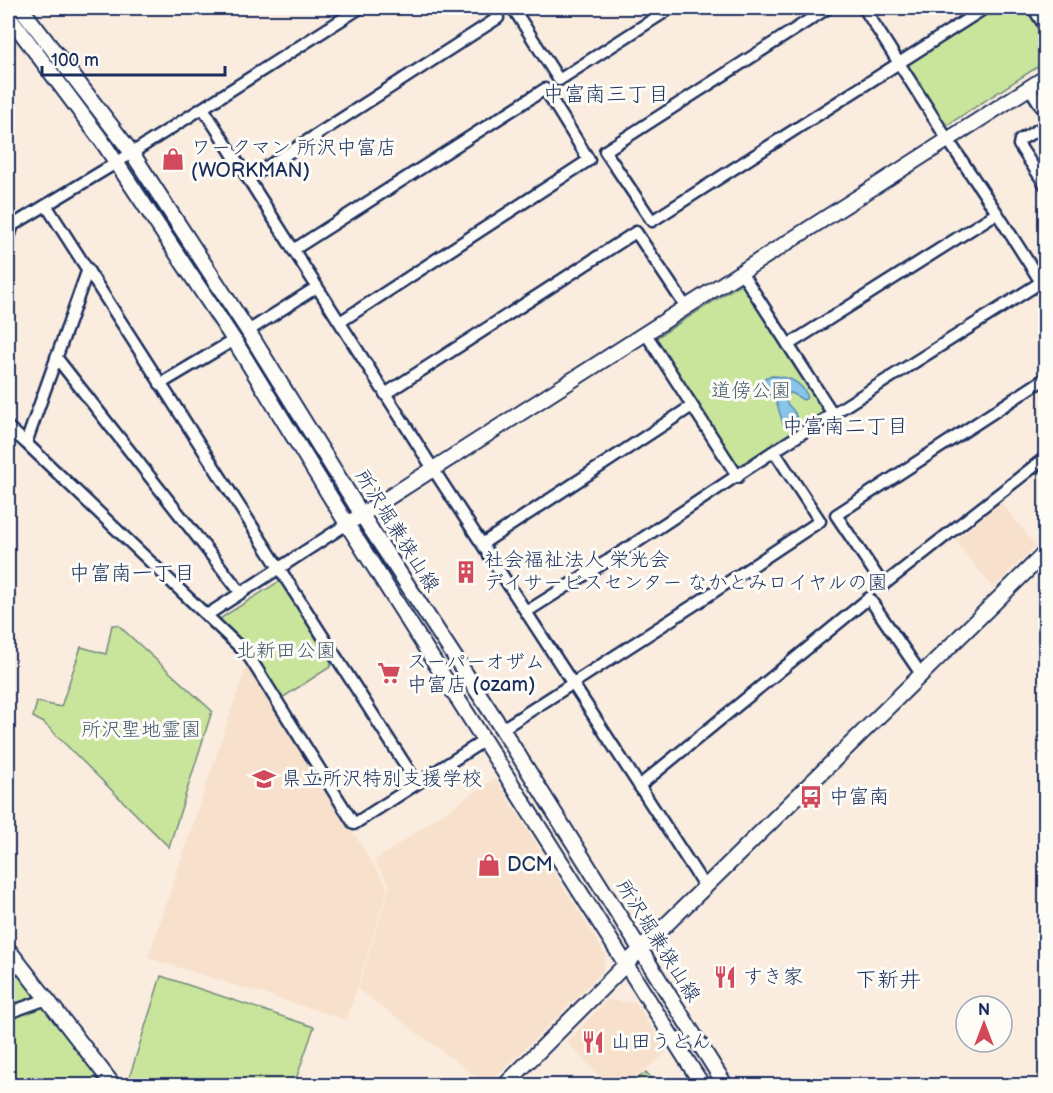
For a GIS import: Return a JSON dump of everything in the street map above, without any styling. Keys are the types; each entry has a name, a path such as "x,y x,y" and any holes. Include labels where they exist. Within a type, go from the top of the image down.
{"main road":[{"name":"所沢堀兼狭山線","path":"21,8 132,153 502,729 726,1086"},
{"name":"所沢堀兼狭山線","path":"8,15 102,141 234,340 347,524 703,1086"},
{"path":"347,524 1046,77"},
{"path":"504,1086 640,949 1046,552"},
{"path":"8,950 114,1086"}],"street":[{"path":"8,240 10,223 46,206 116,163 360,8"},
{"path":"248,179 498,18 491,8"},
{"path":"514,8 560,80 671,8"},
{"path":"828,8 605,151 652,221 985,8"},
{"path":"526,612 738,477 774,451 1044,284 947,139 864,8"},
{"path":"962,8 968,18"},
{"path":"1033,8 1046,28"},
{"path":"1029,87 1046,114"},
{"path":"293,249 545,89 589,160 340,322"},
{"path":"203,108 705,887"},
{"path":"1046,125 1020,140 1019,144 1046,186"},
{"path":"46,206 417,783"},
{"path":"788,345 997,213"},
{"path":"386,394 636,232 686,307"},
{"path":"26,443 88,269"},
{"path":"741,272 833,414"},
{"path":"248,331 317,287"},
{"path":"646,333 738,477"},
{"path":"160,384 234,340"},
{"path":"56,357 241,593"},
{"path":"1046,378 836,515 883,585 1046,457"},
{"path":"482,544 692,406"},
{"path":"8,427 248,656 354,824 485,740"},
{"path":"502,729 820,521 774,451"},
{"path":"207,615 347,524"},
{"path":"639,786 869,598 921,674"},
{"path":"8,1013 47,999"}],"shaded area":[{"path":"1001,502 1036,546 993,588 955,541"},
{"name":"県立所沢特別支援学校","path":"249,668 388,888 347,1020 148,958 245,670"},
{"path":"495,778 605,954 603,971 488,1085 358,989 390,885 374,861"},
{"path":"607,1000 637,1005 667,1052 626,1085 608,1085 567,1042"}],"green space":[{"path":"994,8 1027,8 1045,36 1045,62 946,126 908,66 908,62"},
{"name":"道傍公園","path":"742,283 824,408 823,414 742,466 736,466 656,338"},
{"name":"北新田公園","path":"278,582 281,583 331,662 330,667 282,698 277,697 247,646 220,623 221,618"},
{"name":"所沢聖地霊園","path":"112,625 118,625 212,711 169,847 44,723 33,717 37,702 61,707 81,647 106,654"},
{"path":"8,957 107,1085 8,1085"},
{"path":"161,976 314,1027 294,1085 127,1085"},
{"path":"646,1072 657,1085 630,1085"}],"water":[{"path":"772,376 792,380 801,386 807,395 803,400 792,393 785,394 786,402 797,420 790,426 783,424 777,404 763,387 763,380"}],"place":[{"name":"ワークマン 所沢中富店 (WORKMAN)","path":"173,159"},
{"name":"社会福祉法人 栄光会 デイサービスセンター なかとみロイヤルの園","path":"466,572"},
{"name":"スーパーオザム 中富店 (ozam)","path":"389,673"},
{"name":"県立所沢特別支援学校","path":"264,779"},
{"name":"中富南","path":"811,797"},
{"name":"DCM","path":"489,865"},
{"name":"すき家","path":"725,977"},
{"name":"山田うどん","path":"593,1042"}],"district":[{"name":"中富南三丁目","path":"606,94"},
{"name":"中富南二丁目","path":"845,426"},
{"name":"中富南一丁目","path":"132,573"},
{"name":"下新井","path":"888,980"}]}
